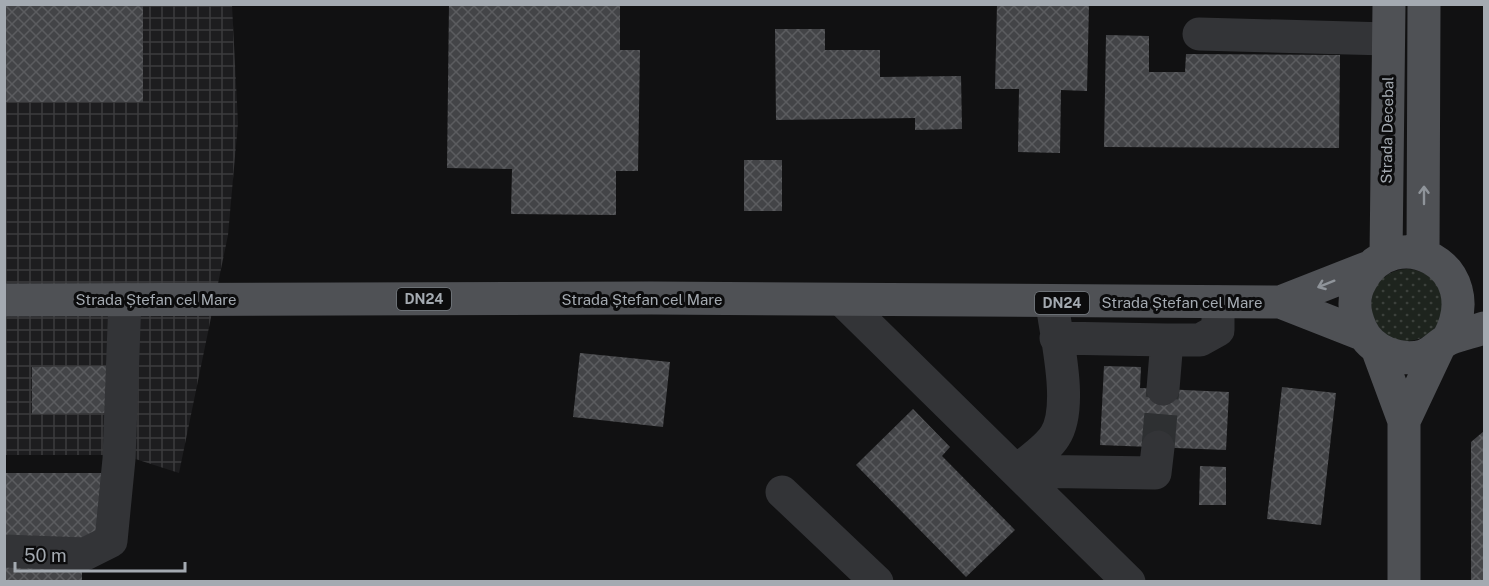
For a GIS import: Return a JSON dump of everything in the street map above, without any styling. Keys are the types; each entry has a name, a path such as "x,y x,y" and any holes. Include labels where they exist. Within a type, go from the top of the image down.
{"main road":[{"name":"Strada Decebal","path":"1379,261 1389,4"},
{"path":"1404,421 1443,344 1458,323 1461,304 1457,286 1436,262 1424,4"},
{"path":"1404,582 1404,421 1370,341 1356,318 1355,299 1360,281 1379,261 1405,252 1436,262 1485,296"},
{"name":"Strada Ștefan cel Mare","path":"4,300 651,298 1052,303 1280,302 1379,261"},
{"name":"Strada Ștefan cel Mare","path":"1280,302 1370,341"},
{"path":"1370,341 1391,355 1407,358 1423,356 1443,344 1485,328"}],"street":[{"path":"1199,34 1388,39"},
{"path":"4,551 85,554 111,541 120,459 125,299"},
{"path":"843,301 1129,582"},
{"path":"1056,338 1200,340 1218,330 1218,302"},
{"path":"1017,471 1055,437 1061,423 1063,365 1056,338 1052,303"},
{"path":"1163,389 1167,340"},
{"path":"1017,471 1155,473 1158,447"},
{"path":"782,492 877,582"}],"shaded area":[{"path":"4,5 232,5 238,123 228,235 179,473 123,455 5,455"},
{"path":"1414,269 1433,279 1441,291 1443,305 1441,319 1433,331 1421,339 1400,341 1381,331 1373,319 1371,298 1381,279 1393,271"}],"building":[{"path":"4,4 143,4 143,102 4,102"},
{"path":"449,4 620,4 620,50 640,50 638,171 616,171 616,215 511,214 512,169 447,168"},
{"path":"997,4 1089,4 1087,91 1061,90 1060,153 1018,152 1019,89 995,89"},
{"path":"775,29 825,29 825,50 880,50 880,77 961,76 962,129 915,130 915,118 776,120"},
{"path":"1106,35 1149,36 1149,72 1185,72 1186,54 1340,55 1339,148 1104,147"},
{"path":"744,160 782,160 782,211 744,211"},
{"path":"580,353 670,362 663,427 573,417"},
{"path":"106,366 107,413 32,414 32,367"},
{"path":"1104,366 1141,367 1140,388 1229,392 1226,450 1100,445"},
{"path":"1282,387 1336,393 1321,525 1267,519"},
{"path":"913,409 950,447 942,456 1015,530 966,577 856,465"},
{"path":"1484,431 1484,582 1471,582 1471,442"},
{"path":"1200,466 1226,467 1226,505 1199,505"},
{"path":"5,473 107,473 107,539 6,539"},
{"path":"82,561 82,582 4,582 4,564"}],"tunnel":[{"path":"1158,447 1163,389"}]}
